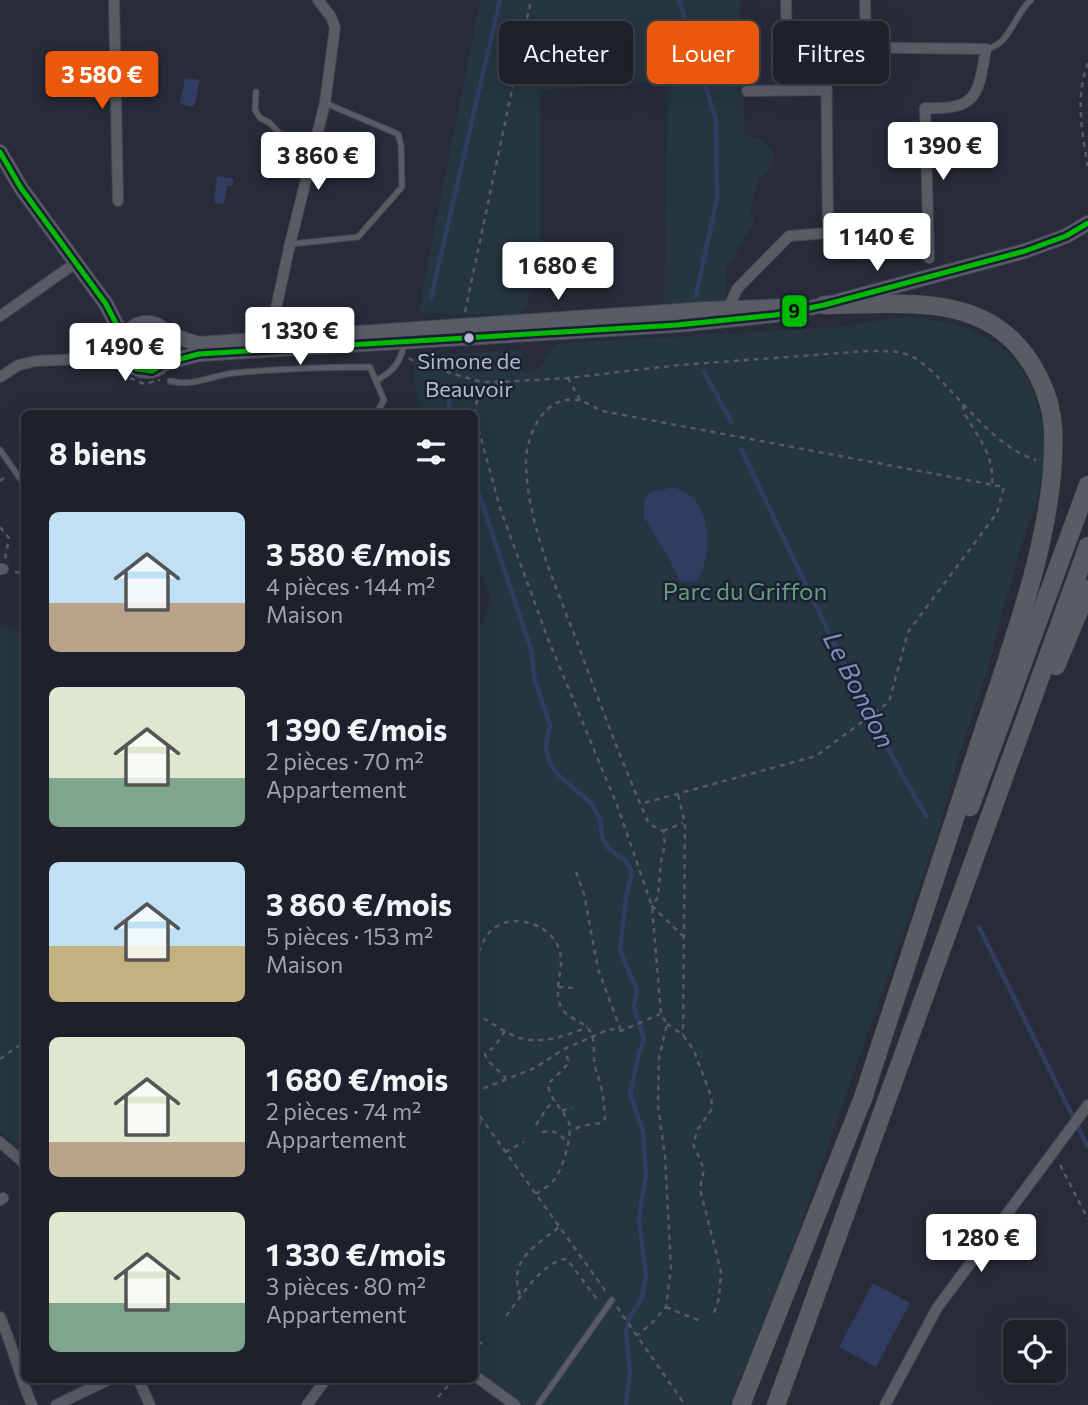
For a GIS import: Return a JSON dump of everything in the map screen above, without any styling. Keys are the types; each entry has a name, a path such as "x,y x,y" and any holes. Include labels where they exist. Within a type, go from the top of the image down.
{"highway":[{"path":"824,305 931,306 951,309 992,324 1010,338 1026,356 1048,398 1053,425 1053,465 1049,494 1029,585 862,1101"},
{"path":"741,1405 862,1101 1088,486"},
{"path":"776,1405 1088,546"},
{"path":"956,909 1088,589"},
{"path":"786,1405 854,1191"},
{"path":"751,1405 826,1192"}],"street":[{"path":"114,0 118,201"},
{"path":"268,346 289,244 325,103 335,27 331,16 318,0"},
{"path":"786,0 786,21"},
{"path":"865,0 865,21"},
{"path":"889,47 986,49 979,88 975,95 968,101 948,108 925,108 929,258"},
{"path":"729,307 737,289 789,236 828,233 827,84"},
{"path":"747,91 827,90"},
{"path":"0,152 21,188 106,304 123,342 126,370"},
{"path":"0,172 21,188"},
{"path":"0,377 19,365 36,361 106,358 126,370 152,371 165,363 199,354 268,346 708,316 775,315 824,305 1025,251 1066,236 1087,223"},
{"path":"0,316 77,262"},
{"path":"106,304 139,324 155,324 168,334 199,344 405,350 436,334"},
{"path":"708,316 729,307 824,305"},
{"path":"106,358 123,342 127,332 139,324"},
{"path":"165,363 171,349 168,334"},
{"path":"885,1405 937,1308 1087,1106"},
{"path":"0,1142 21,1160"},
{"path":"0,1317 11,1340 21,1381"},
{"path":"478,1378 515,1405"},
{"path":"22,1383 32,1405"},
{"path":"56,1405 102,1383"},
{"path":"140,1383 150,1405"},
{"path":"307,1405 323,1383"}],"lane":[{"path":"986,49 996,47 1008,34 1020,9 1031,0"},
{"path":"256,92 255,110 260,118 270,123 280,134 313,145"},
{"path":"289,244 358,237 402,187 401,145 398,134 325,103"},
{"path":"376,381 392,372 405,350"},
{"path":"170,381 185,384 229,374 370,367 384,400 379,410"},
{"path":"0,450 21,480"},
{"path":"538,1405 612,1300"}],"path":[{"path":"464,315 531,0"},
{"path":"1088,63 1082,85 1081,128 1088,167"},
{"path":"405,350 418,364 482,382 892,351 912,357 935,375 1020,455 1042,462"},
{"path":"126,370 144,384 163,379"},
{"path":"568,377 580,400"},
{"path":"474,410 474,404 483,392 501,382"},
{"path":"640,804 816,756 889,702 908,632 997,513 1003,487 602,411 580,400 560,401 548,408 531,435 526,463 533,519 566,613 640,804 649,824 663,831 685,823"},
{"path":"963,403 964,413 990,458 993,467 992,485"},
{"path":"478,427 500,508 548,639 617,805 652,906 661,1014 667,1024 683,1035 694,1051 711,1096 712,1109 698,1129 693,1144 704,1169 700,1189 721,1272 719,1298 713,1317"},
{"path":"0,527 9,538 1,569"},
{"path":"677,793 685,823 683,1035"},
{"path":"652,906 658,897 665,845 663,831"},
{"path":"576,872 584,894 598,969 621,1031"},
{"path":"652,906 684,937"},
{"path":"478,952 490,931 512,920 523,921 554,937 560,950 562,965 558,997 568,1017 587,1027 593,1037 594,1065 602,1089 606,1119 601,1123 571,1130"},
{"path":"478,937 484,939"},
{"path":"558,987 575,988"},
{"path":"478,1089 535,1068 565,1049 610,1029 621,1031 661,1014"},
{"path":"478,1017 530,1041 556,1038 587,1027"},
{"path":"638,1335 666,1307 671,1268 665,1156 658,1106 659,1058 667,1024"},
{"path":"505,1031 495,1046 485,1054 487,1060 506,1078"},
{"path":"0,1059 21,1044"},
{"path":"536,1194 552,1182 560,1170 571,1130 549,1092 548,1084 569,1063 565,1049"},
{"path":"537,1125 555,1100"},
{"path":"562,1111 572,1107"},
{"path":"478,1114 638,1335 685,1405"},
{"path":"478,1130 481,1118"},
{"path":"542,1132 559,1132 567,1143"},
{"path":"506,1152 524,1142"},
{"path":"1050,1155 1062,1168 1088,1219"},
{"path":"521,1297 516,1282 516,1269 525,1255 559,1227"},
{"path":"506,1316 536,1277 560,1259 567,1259 605,1311"},
{"path":"666,1307 700,1321"},
{"path":"478,1347 482,1342"},
{"path":"438,1398 451,1383"}],"green space":[{"path":"480,0 740,0 740,21 647,21 647,82 633,83 633,21 499,21 499,84 625,84 540,90 541,278 519,315 419,313"},
{"path":"668,84 743,85 744,136 764,141 774,158 768,172 759,178 750,216 755,221 726,270 725,301 664,304"},
{"name":"Parc du Griffon","path":"894,318 924,318 953,324 972,330 1004,349 1019,365 1030,384 1042,420 1046,458 1034,510 1019,551 988,667 935,842 793,1246 730,1405 523,1405 478,1370 478,634 490,599 478,567 478,410 420,410 414,376 414,358 522,349 523,373 535,373 556,344 840,327"},
{"path":"0,626 21,630 21,1149 0,1131"}],"water":[{"path":"185,78 200,80 194,107 180,104"},
{"path":"217,176 232,178 234,181 227,186 224,204 214,203"},
{"path":"674,487 693,498 704,517 707,551 697,581 680,582 644,517 644,501 649,493"},
{"path":"873,1283 910,1303 876,1367 839,1347"}],"waterway":[{"path":"431,298 500,0"},
{"name":"Le Bondon","path":"679,0 716,120 717,198 696,296"},
{"name":"Le Bondon","path":"704,372 732,423"},
{"path":"447,385 450,410"},
{"name":"Le Bondon","path":"741,449 866,710 926,816"},
{"path":"478,491 531,650 535,681 550,725 546,746 549,762 556,773 592,804 600,819 603,840 608,848 625,860 632,872 626,897 620,951 637,990 634,1007 644,1040 630,1094 643,1131 646,1175 639,1218 646,1277 642,1298 630,1316 626,1332 630,1373 626,1405"},
{"name":"Le Bondon","path":"979,927 1088,1147"}],"transit line":[{"name":"9","path":"0,152 21,188 106,304 124,339 123,351 130,365 152,371 165,363 199,354 677,325 775,315 824,305 1025,251 1066,236 1088,223"}],"place":[{"name":"Simone de Beauvoir","path":"469,338"}]}
